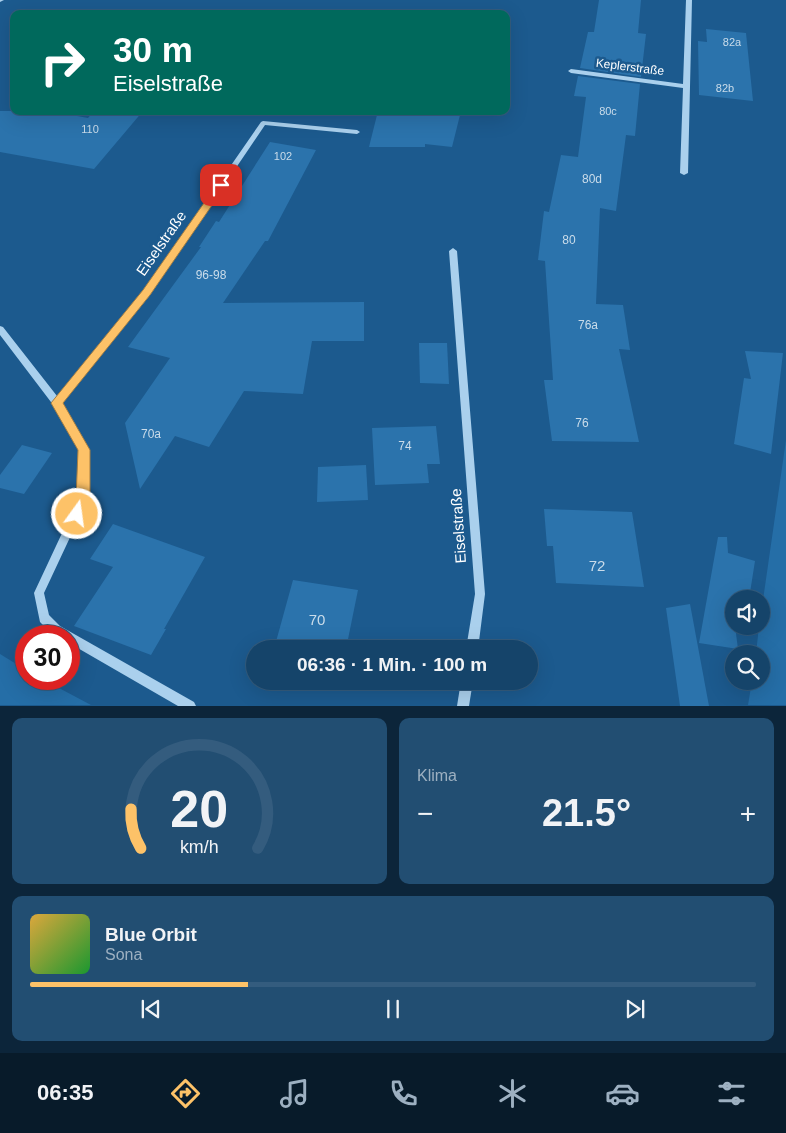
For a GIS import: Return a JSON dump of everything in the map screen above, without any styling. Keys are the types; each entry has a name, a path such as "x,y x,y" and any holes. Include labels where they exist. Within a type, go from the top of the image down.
{"street":[{"name":"Keplerstraße","path":"684,173 689,0"},
{"name":"Keplerstraße","path":"571,71 686,86"},
{"name":"Eiselstraße","path":"57,403 147,293 263,123 358,132"},
{"name":"Eiselstraße","path":"453,251 480,594 473,640"},
{"path":"0,329 57,403 84,450 83,499 39,593 44,618 51,625"},
{"path":"80,643 190,706"},
{"path":"463,706 466,690"}],"shaded area":[{"path":"786,440 786,705 748,705 750,690 770,690 770,645 757,645 758,635 770,635 770,590 764,590"},
{"path":"0,654 15,663 15,690 63,690 91,705 0,705"}],"building":[{"path":"599,0 641,0 638,33 646,34 641,77 580,68 588,32 594,32"},
{"path":"706,29 746,33 753,101 699,95 698,41 707,42"},
{"path":"578,76 640,84 635,136 626,135 616,211 600,208 596,304 623,305 630,350 619,349 639,442 552,441 544,380 553,380 545,261 538,260 544,211 549,212 561,155 578,157 586,97 574,96"},
{"path":"0,111 10,111 10,115 72,115 88,118 91,115 140,115 94,169 0,152"},
{"path":"377,115 460,115 452,147 425,144 425,147 369,147"},
{"path":"270,142 316,150 268,241 265,241 223,303 364,302 364,341 312,341 303,394 244,391 209,447 175,436 140,489 125,423 170,358 128,347 201,247 199,247 216,221 219,222"},
{"path":"419,343 447,343 449,384 420,383"},
{"path":"745,351 783,353 771,454 734,444 744,378 751,379"},
{"path":"436,426 440,464 427,464 429,483 375,485 372,428"},
{"path":"22,445 52,453 24,494 0,488 0,475"},
{"path":"366,465 368,500 317,502 318,467"},
{"path":"544,509 632,512 644,587 556,583 553,546 547,546"},
{"path":"113,524 205,557 151,655 80,628 80,625 75,625 113,567 90,559"},
{"path":"718,537 727,537 728,553 755,561 750,590 725,590 725,635 736,635 737,645 725,645 725,647 699,643"},
{"path":"293,580 358,590 348,640 276,640"},
{"path":"690,604 709,706 680,706 666,608"}],"route":[{"path":"77,514 83,499 84,450 57,403 147,293 221,185"}]}
